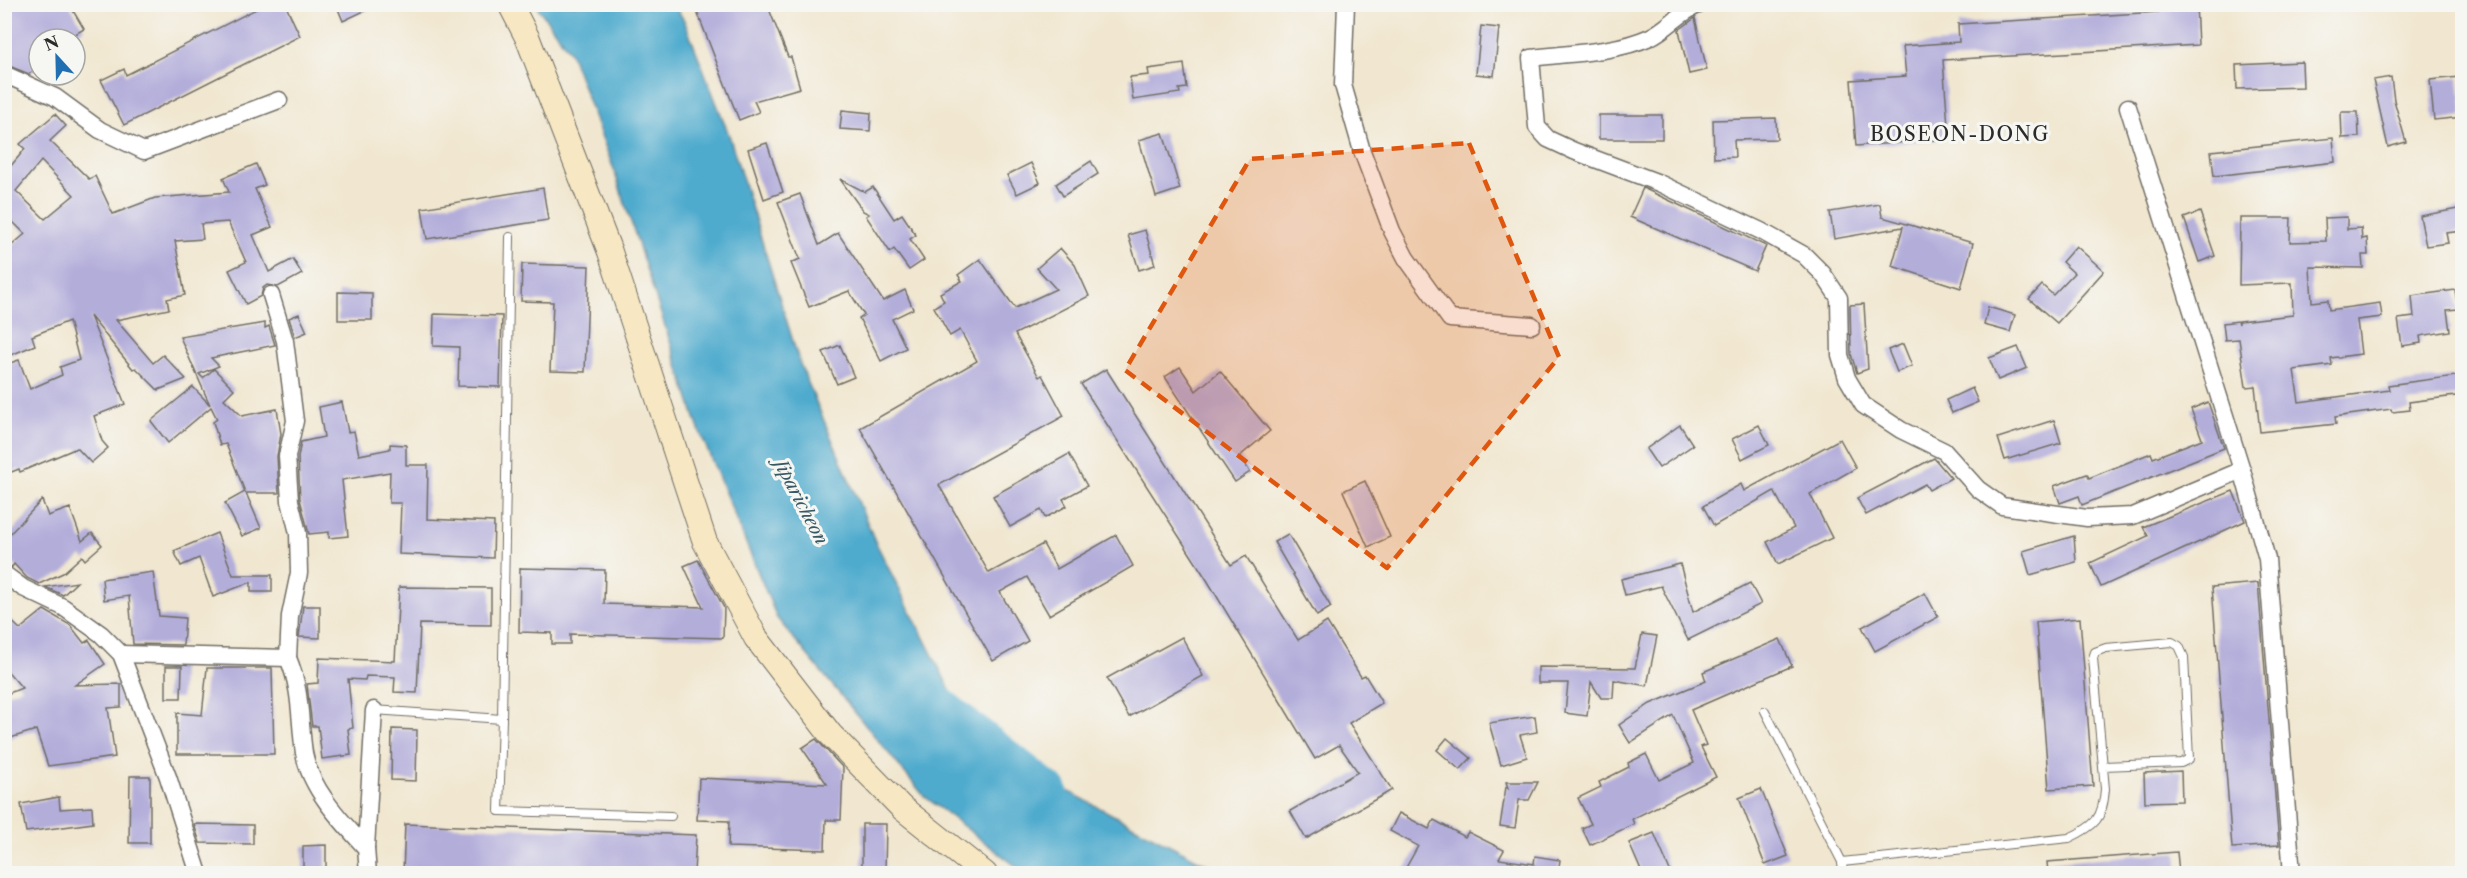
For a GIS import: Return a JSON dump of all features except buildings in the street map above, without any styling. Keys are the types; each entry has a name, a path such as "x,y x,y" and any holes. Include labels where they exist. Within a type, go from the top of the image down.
{"street":[{"path":"510,4 528,39 610,252 705,542 756,638 830,734 846,751 902,808 985,873"},
{"path":"1346,4 1343,85 1378,197 1406,258 1450,319 1532,325"},
{"path":"1701,4 1690,8 1653,35 1629,45 1531,58 1538,127 1548,138 1574,152 1659,183 1761,231 1804,255 1823,274 1839,298 1840,355 1847,378 1863,405 1901,430 1944,451 1978,489 2002,507 2087,518 2133,516 2242,470"},
{"path":"4,74 55,96 100,130 144,151 279,100"},
{"path":"2128,107 2242,470 2267,559 2292,873"},
{"path":"271,295 285,341 295,422 287,456 290,501 298,533 299,573 290,616 288,658 297,681 305,756 328,806 366,848"},
{"path":"4,574 23,588 63,607 101,634 120,654 168,777 199,873"},
{"path":"120,654 288,658"},
{"path":"368,873 366,848 374,710"}],"lane":[{"path":"510,237 499,811 671,816"},
{"path":"1842,862 2069,838 2092,828 2103,808 2103,766 2093,658 2095,652 2106,648 2172,642 2179,646 2184,657 2189,759 2181,763 2103,766"},
{"path":"374,710 502,719"},
{"path":"1765,711 1842,862 1843,873"}],"highlighted area":[{"path":"1469,143 1559,357 1387,568 1125,370 1250,159"}],"water":[{"path":"536,5 674,5 684,20 729,135 800,364 875,541 977,743 1223,873 1025,873 924,796 777,618 698,427 613,167 570,52"}],"waterway":[{"name":"Jiparicheon","path":"933,698 1051,791"}],"district":[{"name":"BOSEON-DONG","path":"1960,134"}]}
